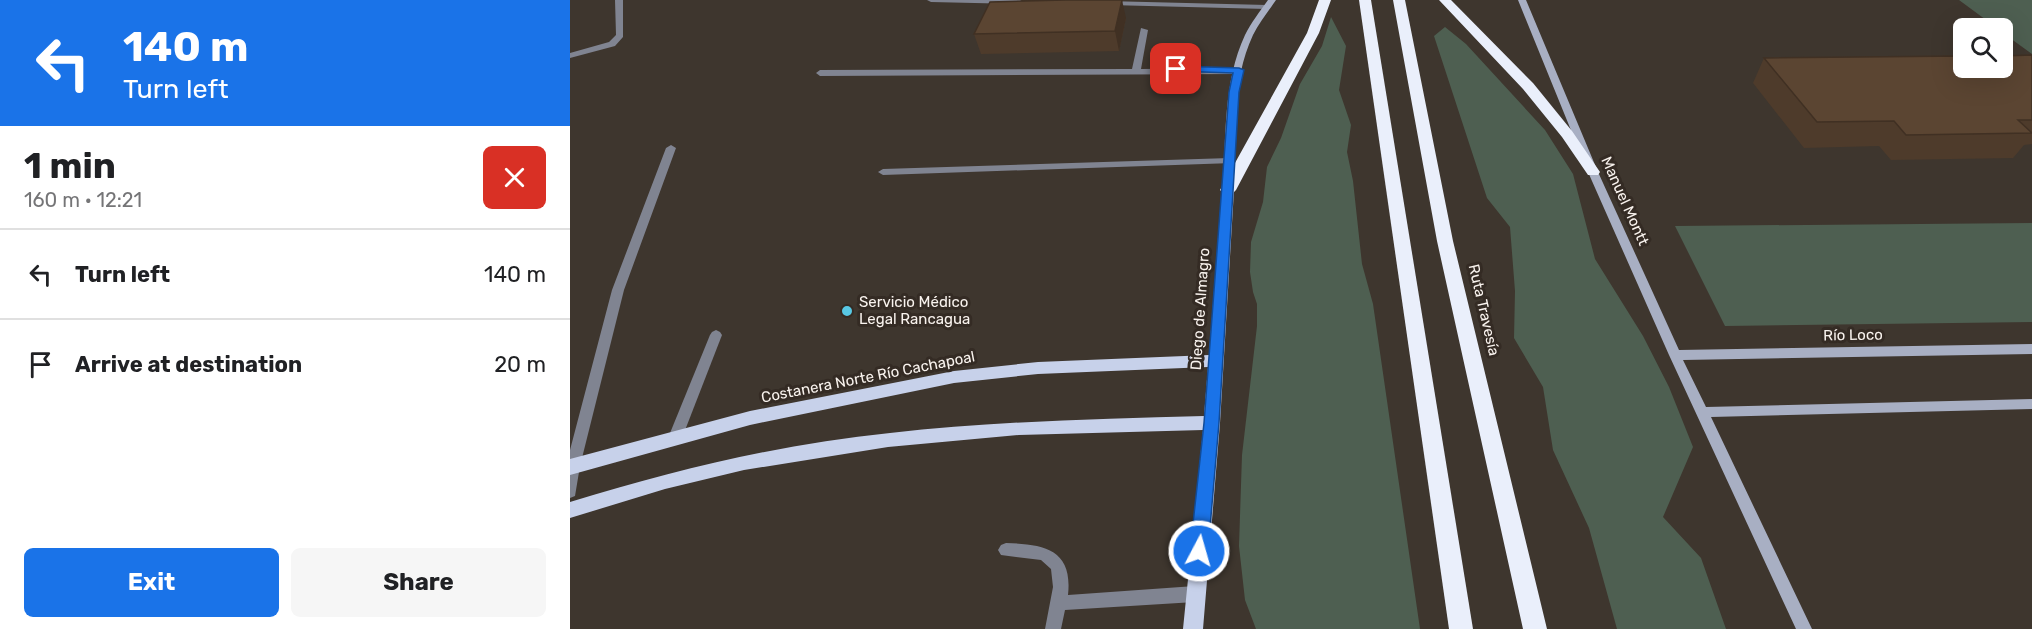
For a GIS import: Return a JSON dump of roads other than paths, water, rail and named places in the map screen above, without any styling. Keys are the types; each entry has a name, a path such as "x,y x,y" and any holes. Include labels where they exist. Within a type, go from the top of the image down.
{"highway":[{"path":"1228,190 1313,33 1326,0"},
{"path":"1365,0 1461,629"},
{"name":"Ruta Travesía","path":"1400,0 1445,241 1535,629"},
{"path":"1444,0 1535,94 1593,172"}],"main road":[{"name":"Diego de Almagro","path":"1193,629 1212,423 1228,190"},
{"name":"Costanera Norte Río Cachapoal","path":"572,467 675,438 825,401 984,373 1065,366 1216,361"},
{"path":"570,510 665,482 744,463 888,440 1019,429 1212,423"}],"street":[{"name":"Manuel Montt","path":"1522,0 1593,172 1675,355 1804,629"},
{"name":"Diego de Almagro","path":"1228,190 1234,92 1247,40 1269,4"},
{"name":"Río Loco","path":"1675,355 2032,349"},
{"path":"1703,412 2032,404"}],"lane":[{"path":"570,56 612,44 620,35 619,0"},
{"path":"931,0 1027,2"},
{"path":"1097,3 1269,4"},
{"path":"1136,71 1144,30"},
{"path":"820,73 1239,70"},
{"path":"570,492 572,467 618,290 671,148"},
{"path":"883,172 1230,161"},
{"path":"675,438 716,334"},
{"path":"1006,550 1033,550 1043,552 1053,559 1063,581 1053,629"},
{"path":"1059,603 1195,594"}],"place":[{"name":"Servicio Médico Legal Rancagua","path":"847,311"}]}
